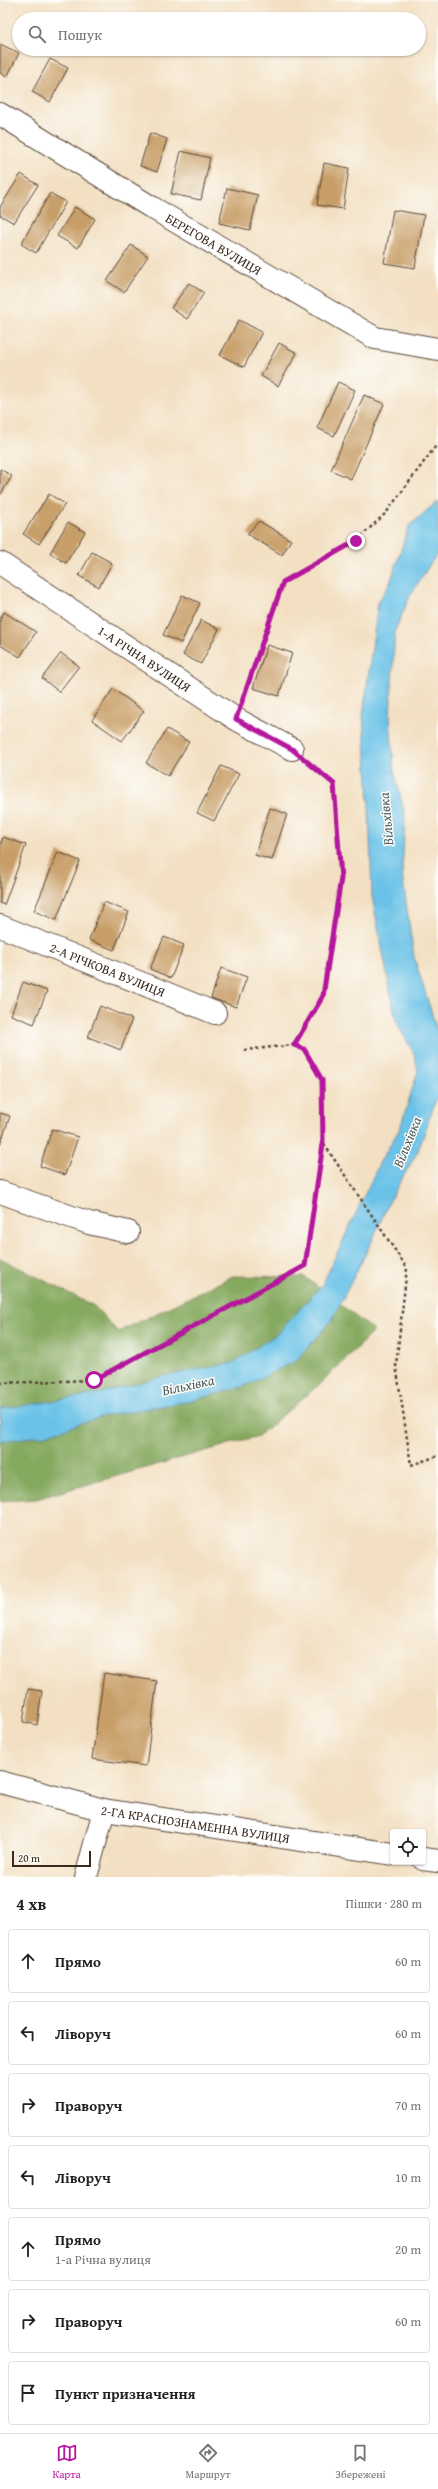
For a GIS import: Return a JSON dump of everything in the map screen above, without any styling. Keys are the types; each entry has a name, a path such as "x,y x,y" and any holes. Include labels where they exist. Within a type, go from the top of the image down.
{"street":[{"name":"БЕРЕГОВА ВУЛИЦЯ","path":"0,114 151,207 375,338 438,349"},
{"name":"1-А РІЧНА ВУЛИЦЯ","path":"0,563 236,719 292,749"},
{"name":"2-А РІЧКОВА ВУЛИЦЯ","path":"0,926 214,1013"},
{"path":"0,1192 89,1223 128,1232"},
{"name":"2-ГА КРАСНОЗНАМЕННА ВУЛИЦЯ","path":"0,1782 104,1810 390,1854"},
{"path":"86,1877 104,1810"},
{"path":"426,1859 438,1861"}],"path":[{"path":"236,719 283,582 356,541 386,513 438,443"},
{"path":"292,749 334,784 341,878 323,996 294,1045"},
{"path":"0,1383 94,1380 305,1266 323,1144 322,1080 304,1049 294,1045 244,1050"},
{"path":"323,1144 407,1268 396,1365 411,1465 438,1456"}],"green space":[{"path":"0,1258 94,1306 118,1332 233,1276 305,1277 374,1331 322,1382 258,1436 36,1499 0,1501"}],"water":[{"name":"Вільхівка","path":"438,501 438,552 411,594 395,630 390,717 394,770 405,815 402,874 414,957 438,1033 438,1094 418,1151 391,1198 371,1243 332,1320 296,1361 245,1386 191,1401 104,1416 42,1436 0,1441 0,1409 97,1394 164,1376 233,1363 277,1334 322,1285 380,1162 400,1128 418,1071 415,1056 396,1021 372,896 368,782 363,716 378,602 390,583 409,526"}],"building":[{"path":"0,44 12,50 12,56 18,56 7,77 0,73"},
{"path":"50,59 68,68 50,102 32,92"},
{"path":"150,133 167,139 157,172 140,166"},
{"path":"181,151 210,158 201,200 171,194"},
{"path":"324,163 349,168 343,209 317,205"},
{"path":"21,174 38,185 14,223 0,215 0,207"},
{"path":"227,188 258,195 250,230 219,223"},
{"path":"50,193 66,202 36,253 21,244"},
{"path":"75,207 95,219 78,248 57,236"},
{"path":"393,210 424,215 415,268 384,263"},
{"path":"131,245 148,256 124,292 107,281"},
{"path":"189,283 204,293 187,319 171,308"},
{"path":"239,320 262,332 244,367 220,355"},
{"path":"279,343 297,353 278,386 261,376"},
{"path":"338,382 355,390 334,436 317,428"},
{"path":"364,395 384,404 351,479 331,470"},
{"path":"0,469 12,476 0,495"},
{"path":"49,494 65,504 39,544 23,534"},
{"path":"259,521 291,540 282,555 247,534"},
{"path":"68,522 85,532 66,563 50,553"},
{"path":"92,552 112,563 99,587 79,576"},
{"path":"182,595 200,603 181,643 163,635"},
{"path":"4,612 36,632 20,657 0,645 0,619"},
{"path":"201,620 219,629 201,664 183,655"},
{"path":"267,645 292,653 279,696 253,688"},
{"path":"61,653 79,666 59,692 42,678"},
{"path":"113,689 144,711 122,741 92,720"},
{"path":"167,729 189,742 168,776 146,763"},
{"path":"221,766 239,774 214,821 197,813"},
{"path":"270,808 287,814 272,860 255,855"},
{"path":"3,837 26,845 4,905 0,903 0,846"},
{"path":"58,852 80,861 56,920 34,911"},
{"path":"104,902 129,912 114,950 89,940"},
{"path":"164,937 184,945 171,978 150,969"},
{"path":"221,968 247,977 236,1007 211,998"},
{"path":"23,982 47,991 34,1024 11,1015"},
{"path":"100,1006 132,1019 121,1050 88,1037"},
{"path":"0,1113 10,1116 0,1145"},
{"path":"52,1129 78,1137 65,1175 40,1166"},
{"path":"104,1673 157,1681 146,1766 92,1759"},
{"path":"28,1689 42,1691 37,1725 23,1722"}],"route":[{"path":"94,1380 305,1266 323,1144 322,1080 304,1049 294,1045 323,996 341,878 334,784 292,749 236,719 283,582 297,576 356,541"}]}
